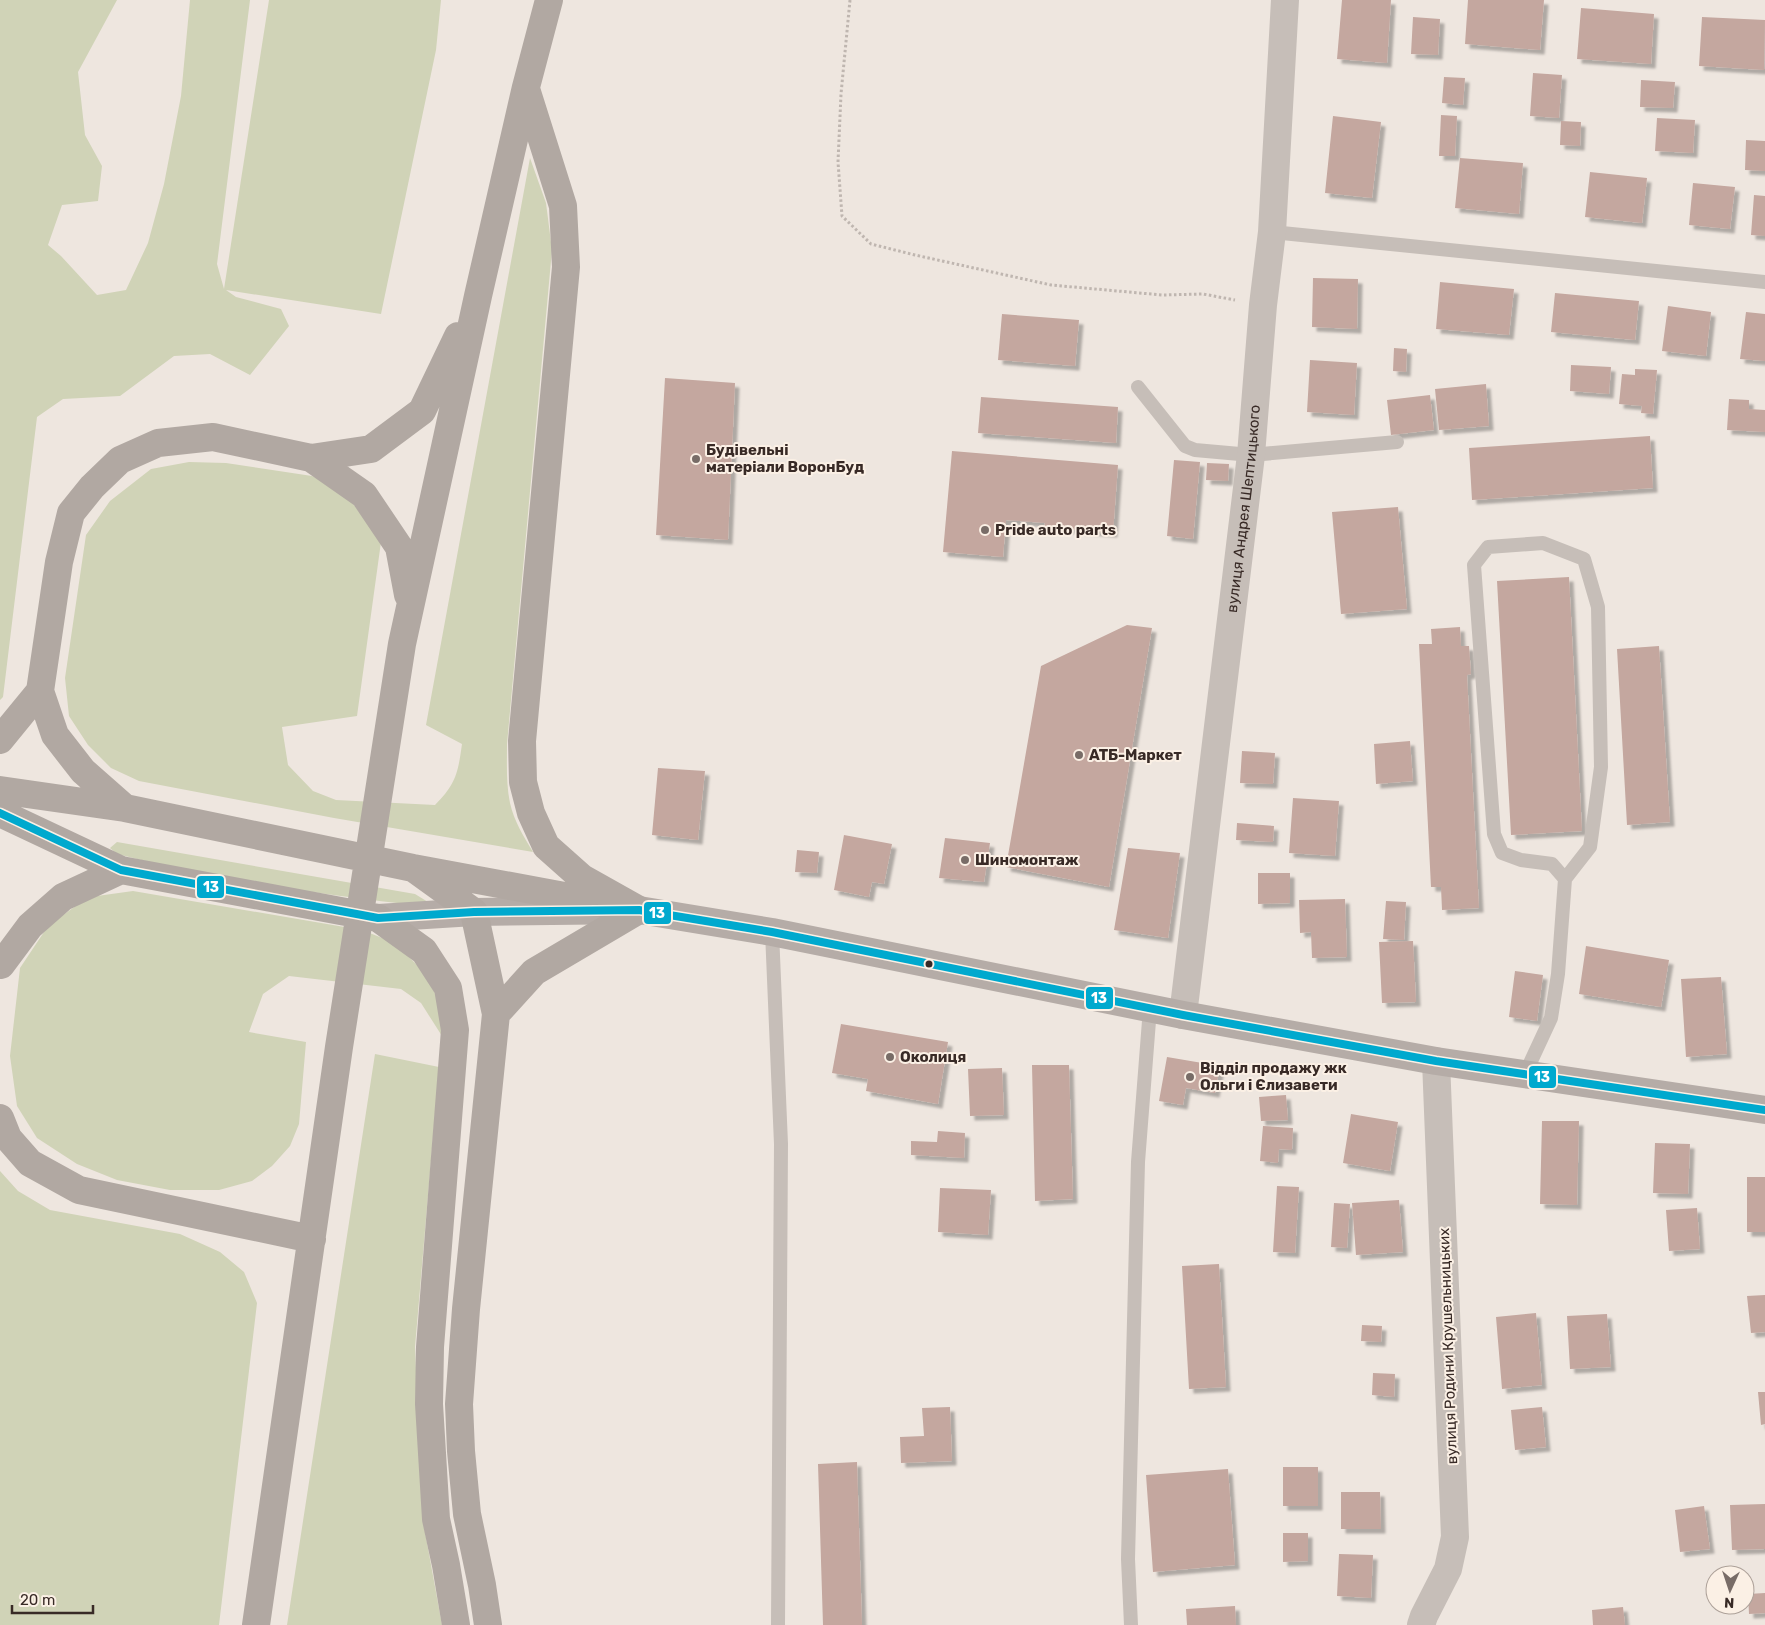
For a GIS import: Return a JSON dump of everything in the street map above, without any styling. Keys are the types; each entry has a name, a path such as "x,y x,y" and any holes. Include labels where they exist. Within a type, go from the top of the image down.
{"highway":[{"path":"256,1625 339,1047 402,644 478,296 548,0"},
{"path":"526,87 563,206 566,267 522,742 524,782 531,813 546,846 582,878 639,910"},
{"path":"125,808 83,771 55,735 40,691 59,562 71,513 92,487 120,460 158,443 214,437 310,458 371,449 422,411 478,296"},
{"path":"310,458 364,495 369,502 399,547 410,606"},
{"path":"0,740 40,691"},
{"path":"0,790 125,808 413,868 639,910"},
{"path":"0,813 121,870 378,918 424,951 448,988 455,1030 430,1347 429,1404 436,1518 456,1625"},
{"path":"413,868 474,912 496,1014 466,1309 459,1404 467,1514 482,1585 488,1625"},
{"path":"0,964 30,926 63,897 121,870"},
{"path":"496,1014 534,972 639,910"},
{"path":"0,1118 8,1138 30,1163 79,1190 312,1239"}],"main road":[{"path":"378,918 474,912 639,910 772,932 1183,1015 1436,1061 1765,1110"}],"street":[{"name":"вулиця Андрея Шептицького","path":"1183,1015 1251,455 1263,305 1272,232 1285,0"},
{"name":"вулиця Родини Крушельницьких","path":"1421,1625 1448,1569 1455,1537 1436,1061"}],"lane":[{"path":"1272,232 1765,282"},
{"path":"1138,388 1185,446 1194,450 1251,455 1397,442"},
{"path":"1525,1074 1551,1018 1558,974 1565,879 1590,847 1601,767 1598,607 1584,559 1543,543 1488,547 1474,566 1494,834 1502,853 1521,860 1552,864 1565,879"},
{"path":"772,932 781,1144 778,1625"},
{"path":"1131,1625 1128,1559 1138,1162 1150,1008"}],"path":[{"path":"850,0 839,133 838,162 842,216 871,244 1051,285 1162,295 1203,294 1263,305"}],"green space":[{"path":"0,0 117,0 78,72 85,135 102,166 98,201 62,205 48,245 61,256 97,295 126,290 148,243 164,184 181,96 190,0 250,0 217,264 224,289 269,0 441,0 436,50 381,314 226,290 236,297 281,309 289,326 250,375 210,354 174,356 120,396 63,399 37,417 3,697 0,700"},
{"path":"530,158 546,203 552,250 507,744 507,766 508,789 512,810 533,852 334,818 139,781 111,768 88,745 69,716 65,678 86,535 110,501 151,469 189,462 226,463 312,476 344,491 381,542 357,716 282,727 288,765 313,791 336,800 435,805 448,791 455,778 462,744 426,725"},
{"path":"117,842 415,894 428,902 424,906 385,902 308,892 193,872 117,854 110,848"},
{"path":"133,891 362,930 395,943 417,965 432,986 440,1006 442,1036 421,1003 401,989 289,976 263,994 249,1032 306,1042 299,1124 290,1146 272,1166 252,1181 219,1190 170,1190 117,1180 77,1164 37,1138 17,1106 10,1056 20,968 48,926 77,905 97,896"},
{"path":"375,1054 439,1067 415,1347 423,1521 442,1625 287,1625"},
{"path":"0,1171 18,1191 50,1210 180,1234 220,1252 244,1272 257,1303 219,1625 0,1625"}],"building":[{"path":"1342,0 1391,0 1387,63 1337,59"},
{"path":"1468,0 1544,0 1540,50 1465,44"},
{"path":"1581,8 1654,14 1651,64 1577,59"},
{"path":"1413,17 1440,19 1438,55 1411,54"},
{"path":"1702,17 1765,20 1764,70 1699,66"},
{"path":"1533,73 1562,75 1559,118 1530,116"},
{"path":"1444,77 1465,78 1463,105 1442,103"},
{"path":"1641,80 1675,82 1673,108 1640,107"},
{"path":"1441,115 1457,116 1455,156 1439,156"},
{"path":"1333,116 1381,122 1372,198 1325,193"},
{"path":"1657,118 1695,120 1693,153 1655,151"},
{"path":"1561,121 1581,122 1580,146 1560,145"},
{"path":"1746,140 1765,141 1765,171 1745,170"},
{"path":"1460,158 1523,163 1519,214 1455,208"},
{"path":"1590,172 1647,178 1642,223 1585,217"},
{"path":"1693,183 1735,187 1730,229 1689,225"},
{"path":"1754,195 1765,196 1765,236 1751,235"},
{"path":"1313,278 1358,279 1357,329 1312,327"},
{"path":"1440,282 1514,289 1509,335 1436,329"},
{"path":"1555,293 1639,301 1635,340 1551,332"},
{"path":"1668,306 1711,312 1706,356 1662,351"},
{"path":"1746,312 1765,314 1765,361 1740,359"},
{"path":"1002,314 1079,320 1075,366 998,360"},
{"path":"1394,348 1407,349 1406,372 1393,371"},
{"path":"1310,360 1357,363 1354,415 1307,412"},
{"path":"1571,365 1611,367 1609,394 1570,391"},
{"path":"1635,369 1657,370 1653,414 1641,413 1642,406 1619,404 1622,374 1635,375"},
{"name":"Будівельні матеріали ВоронБуд","path":"665,378 735,383 728,540 656,535"},
{"path":"1486,384 1489,426 1439,430 1435,389"},
{"path":"1430,395 1434,430 1391,435 1387,400"},
{"path":"981,397 1118,407 1116,443 978,433"},
{"path":"1729,399 1749,400 1749,409 1765,410 1765,432 1727,430"},
{"path":"1650,436 1653,488 1472,500 1469,448"},
{"path":"952,451 1118,465 1113,533 1044,527 1045,523 1006,520 1003,557 943,552"},
{"path":"1174,460 1200,462 1193,539 1167,536"},
{"path":"1207,463 1229,464 1228,481 1206,480"},
{"path":"1398,507 1407,609 1341,614 1332,512"},
{"path":"1569,577 1582,831 1511,835 1497,581"},
{"name":"ATБ-Маркет","path":"1127,625 1152,628 1109,887 1006,867 1041,666"},
{"path":"1460,627 1461,646 1469,646 1471,674 1467,675 1479,908 1442,910 1441,887 1431,887 1419,644 1432,644 1431,629"},
{"path":"1659,646 1670,822 1627,825 1617,649"},
{"path":"1410,741 1413,781 1376,784 1374,744"},
{"path":"1242,751 1275,753 1273,784 1240,783"},
{"path":"658,768 705,771 698,840 652,835"},
{"path":"1293,798 1339,801 1335,856 1289,853"},
{"path":"1237,823 1274,826 1273,842 1236,840"},
{"path":"844,835 892,844 884,884 872,882 869,897 834,890"},
{"name":"Шиномонтаж","path":"945,838 990,843 984,882 939,878"},
{"path":"1128,848 1180,853 1168,938 1114,930"},
{"path":"797,850 819,852 817,873 795,872"},
{"path":"1258,873 1290,873 1290,903 1258,904"},
{"path":"1345,899 1347,957 1312,958 1311,932 1300,933 1299,900"},
{"path":"1386,901 1406,902 1404,940 1383,939"},
{"path":"1413,941 1416,1002 1382,1003 1379,942"},
{"path":"1586,946 1669,960 1661,1007 1579,994"},
{"path":"1515,971 1543,975 1537,1021 1509,1017"},
{"path":"1721,977 1727,1054 1686,1057 1681,979"},
{"name":"Околиця","path":"841,1024 948,1042 938,1104 866,1091 868,1079 832,1073"},
{"name":"Відділ продажу жк Ольги і Єлизавети","path":"1167,1057 1220,1066 1215,1093 1186,1088 1183,1105 1159,1101"},
{"path":"1032,1065 1069,1065 1073,1199 1035,1201"},
{"path":"1002,1068 1004,1115 970,1116 968,1069"},
{"path":"1286,1095 1288,1120 1261,1121 1259,1097"},
{"path":"1351,1114 1398,1122 1390,1171 1343,1163"},
{"path":"1542,1121 1579,1121 1577,1205 1540,1204"},
{"path":"1263,1126 1293,1128 1292,1150 1279,1149 1278,1163 1260,1161"},
{"path":"938,1131 965,1133 964,1158 911,1155 911,1141 937,1142"},
{"path":"1655,1143 1690,1144 1688,1194 1653,1193"},
{"path":"1747,1177 1765,1177 1765,1232 1747,1232"},
{"path":"1277,1186 1299,1187 1295,1253 1273,1252"},
{"path":"940,1188 991,1190 988,1235 938,1232"},
{"path":"1399,1200 1403,1252 1356,1255 1352,1203"},
{"path":"1334,1203 1350,1204 1347,1248 1331,1247"},
{"path":"1697,1208 1700,1249 1669,1251 1666,1210"},
{"path":"1219,1264 1226,1387 1189,1389 1182,1266"},
{"path":"1765,1295 1765,1332 1751,1333 1747,1296"},
{"path":"1536,1313 1542,1385 1502,1389 1496,1317"},
{"path":"1607,1314 1611,1367 1570,1369 1567,1316"},
{"path":"1362,1325 1382,1326 1381,1342 1361,1341"},
{"path":"1373,1373 1395,1374 1394,1397 1372,1395"},
{"path":"1758,1392 1765,1392 1765,1424 1761,1425"},
{"path":"950,1407 952,1461 901,1463 900,1437 924,1436 922,1408"},
{"path":"1542,1407 1546,1447 1515,1450 1511,1410"},
{"path":"857,1462 862,1625 823,1625 818,1464"},
{"path":"1283,1467 1318,1467 1318,1506 1283,1506"},
{"path":"1228,1469 1235,1565 1153,1572 1146,1475"},
{"path":"1341,1492 1380,1492 1381,1529 1341,1529"},
{"path":"1765,1504 1765,1549 1732,1550 1730,1505"},
{"path":"1704,1506 1710,1549 1680,1552 1675,1510"},
{"path":"1283,1533 1308,1533 1308,1561 1283,1562"},
{"path":"1339,1554 1373,1555 1371,1598 1337,1596"},
{"path":"1765,1593 1765,1613 1755,1614 1755,1594"},
{"path":"1235,1606 1236,1625 1187,1625 1186,1609"},
{"path":"1623,1607 1625,1625 1593,1625 1592,1610"}],"transit line":[{"name":"13","path":"0,813 121,870 378,918 474,912 639,910 772,932 1183,1015 1436,1061 1765,1110"}],"place":[{"name":"Будівельні матеріали ВоронБуд","path":"696,459"},
{"name":"Pride auto parts","path":"985,530"},
{"name":"ATБ-Маркет","path":"1079,755"},
{"name":"Шиномонтаж","path":"965,860"},
{"name":"Околиця","path":"890,1057"},
{"name":"Відділ продажу жк Ольги і Єлизавети","path":"1190,1077"}]}
